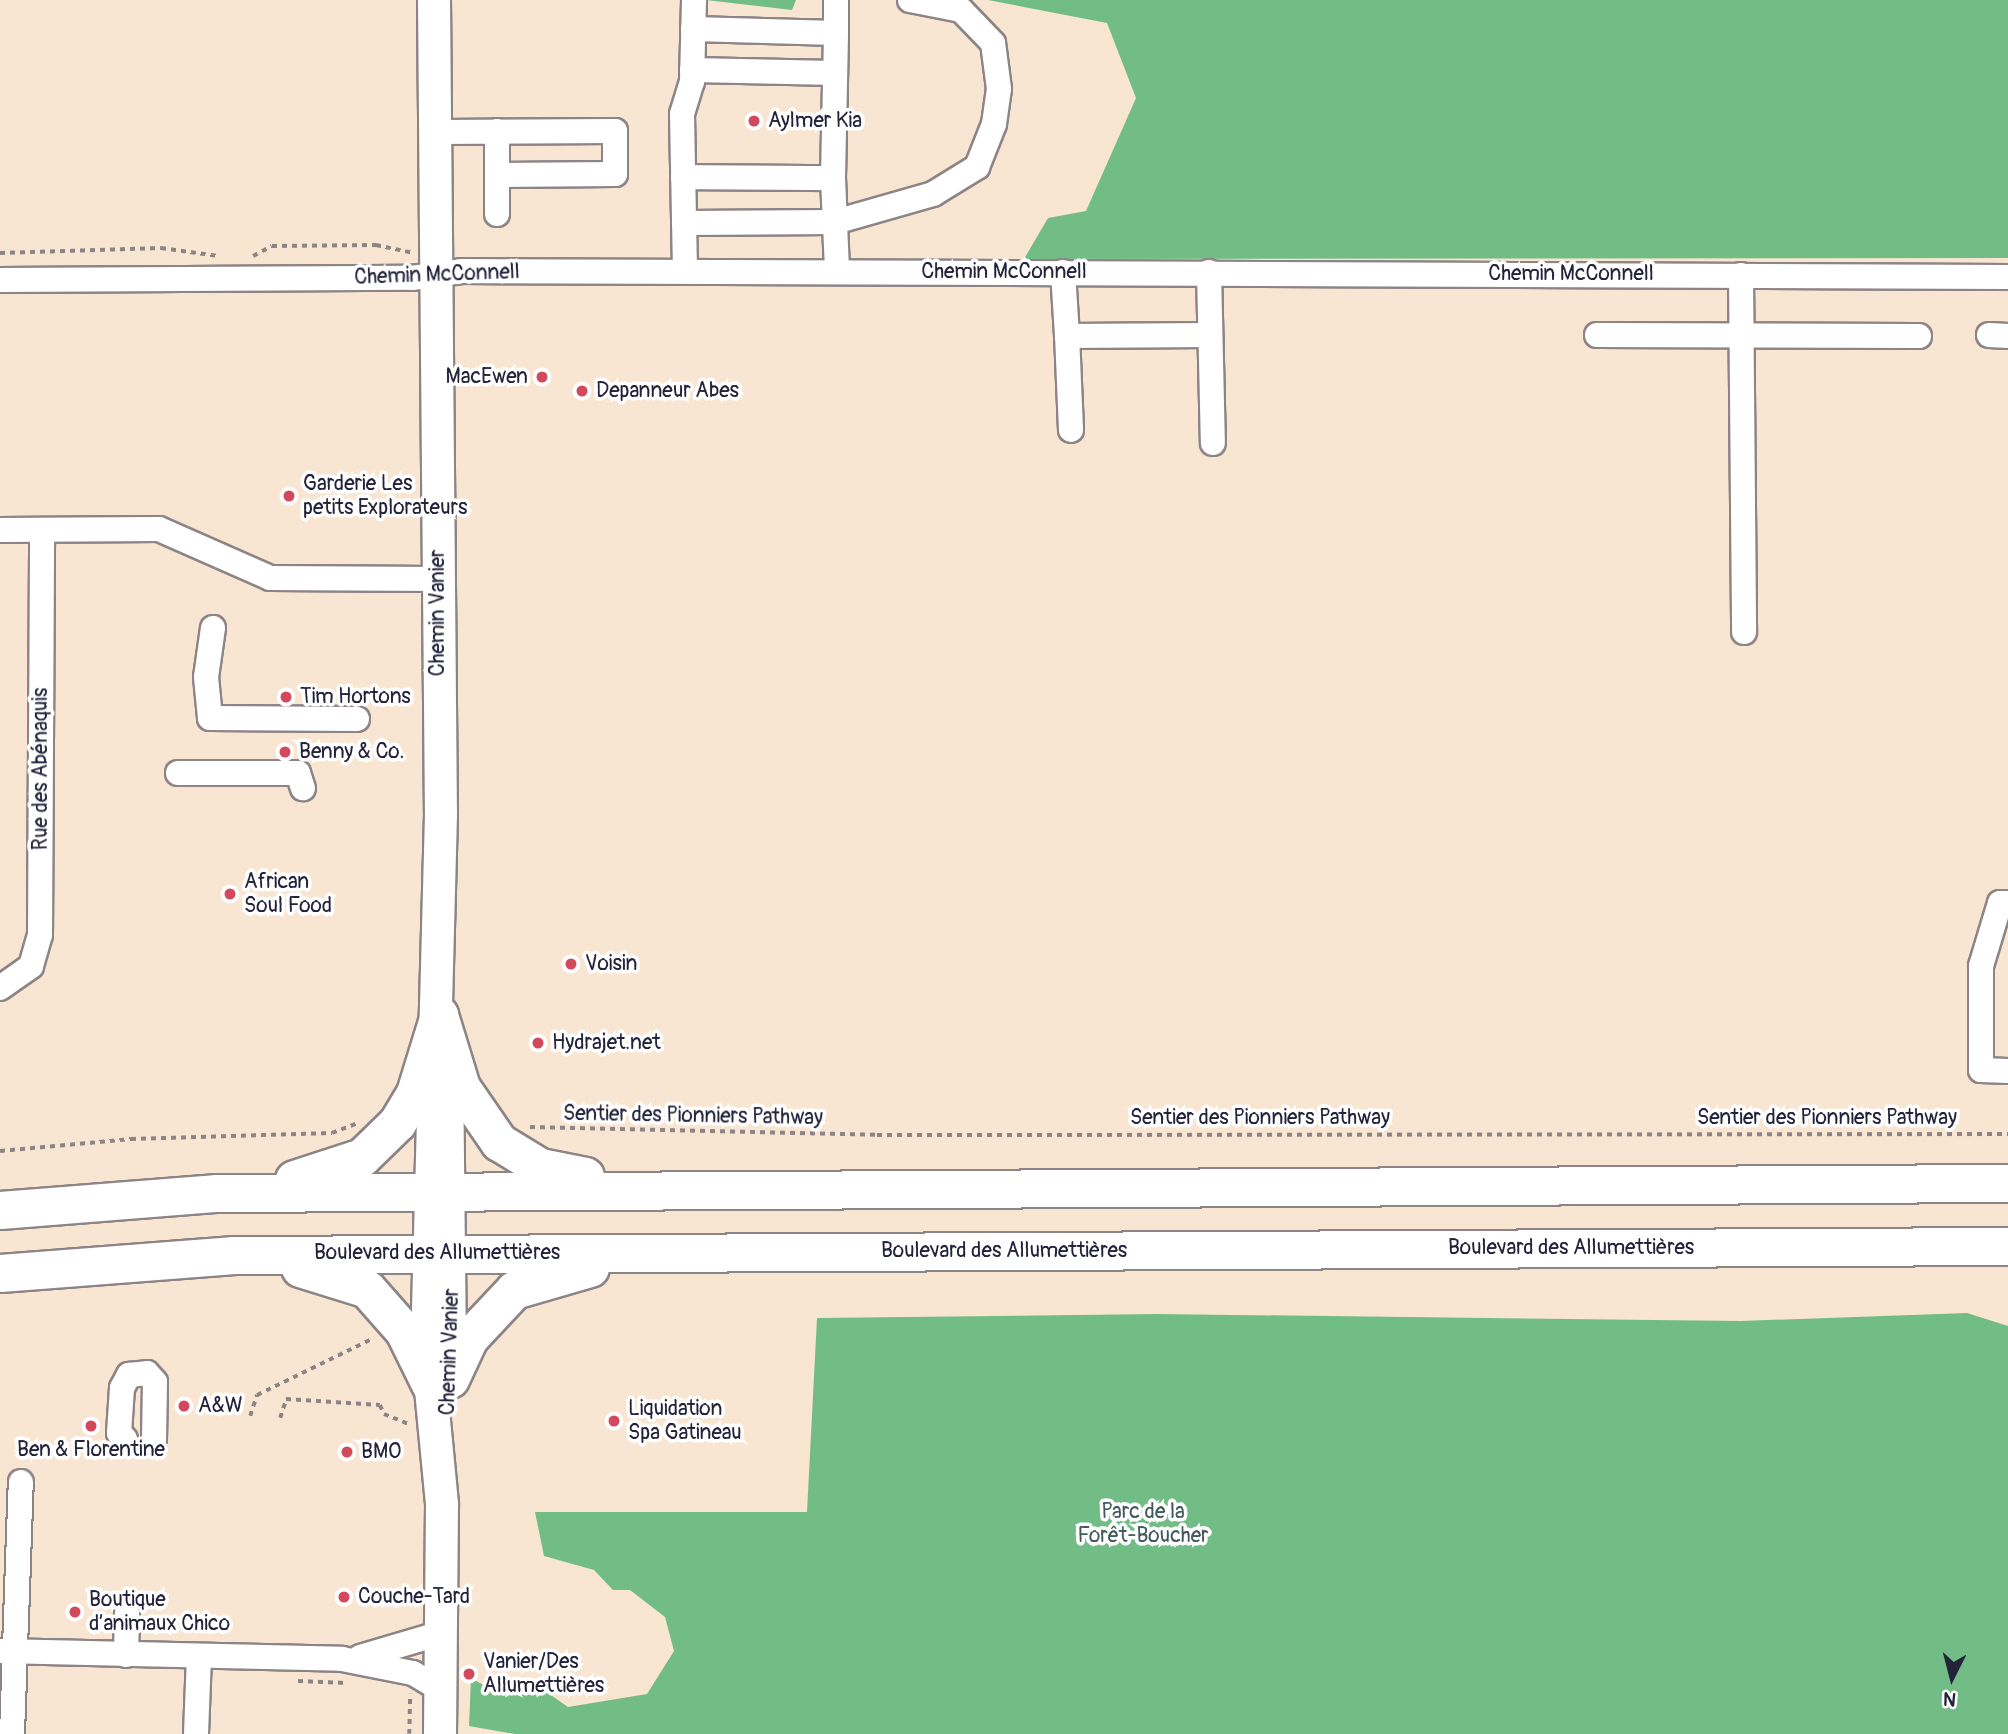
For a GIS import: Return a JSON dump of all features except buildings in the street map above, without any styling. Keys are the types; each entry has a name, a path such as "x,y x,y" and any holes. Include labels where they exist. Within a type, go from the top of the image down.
{"highway":[{"path":"439,1015 474,1110 524,1160 560,1172 751,1193"},
{"path":"217,1193 329,1172 362,1157 397,1123 415,1093 439,1015"},
{"path":"0,1210 217,1193 751,1193 2008,1183"},
{"name":"Boulevard des Allumettières","path":"0,1273 234,1255 440,1252 2008,1246"},
{"path":"234,1255 339,1275 367,1289 404,1331 440,1382 483,1319 534,1280 744,1251"}],"main road":[{"name":"Chemin Vanier","path":"434,0 438,275 441,1633 425,1691 440,1734"}],"street":[{"path":"685,271 682,114 692,71 694,0"},
{"path":"836,0 833,178 837,271"},
{"path":"684,223 835,222 933,194 977,167 994,124 999,89 993,43 961,10 910,0"},
{"path":"693,29 836,33"},
{"path":"692,71 835,73"},
{"path":"497,131 497,214"},
{"path":"436,132 615,131 615,174 497,175"},
{"path":"683,177 833,178"},
{"name":"Chemin McConnell","path":"0,280 685,271 2008,277"},
{"path":"1063,272 1071,430"},
{"path":"1209,272 1213,443"},
{"path":"1741,275 1744,632"},
{"path":"1067,336 1210,335"},
{"path":"1597,335 1919,336"},
{"path":"0,530 170,531 270,578 438,579"},
{"name":"Rue des Abénaquis","path":"0,988 31,966 40,934 42,530"},
{"path":"213,628 206,677 210,718 357,719"},
{"path":"178,773 298,773 303,788"},
{"path":"2008,904 2000,904 1981,966 1981,1070 2008,1071"},
{"path":"125,1439 119,1433 122,1388 129,1375 146,1373 155,1382 154,1441"},
{"path":"12,1734 7,1651 21,1482"},
{"path":"126,1655 127,1613"},
{"path":"7,1651 342,1659 388,1653 441,1633"},
{"path":"196,1734 199,1656"},
{"path":"342,1659 413,1673 425,1691"}],"path":[{"path":"247,257 272,246 376,245 415,253"},
{"path":"0,253 161,248 225,257"},
{"path":"0,1151 368,1127"},
{"name":"Sentier des Pionniers Pathway","path":"520,1127 877,1135 2008,1134"},
{"path":"250,1416 257,1395 388,1332"},
{"path":"280,1418 286,1399 380,1405 384,1414 414,1426"},
{"path":"290,1681 356,1684"},
{"path":"402,1689 425,1691"}],"green space":[{"path":"706,0 796,0 792,10"},
{"path":"988,0 2008,0 2008,258 1024,259 1048,218 1086,211 1136,98 1107,23"},
{"name":"Parc de la Forêt-Boucher","path":"1967,1313 2008,1326 2008,1734 515,1734 469,1726 471,1678 503,1696 535,1684 568,1707 647,1694 674,1651 665,1617 630,1590 613,1590 594,1570 544,1556 535,1512 807,1512 817,1318 1157,1314 1741,1321"}],"place":[{"name":"Aylmer Kia","path":"754,121"},
{"name":"MacEwen","path":"542,377"},
{"name":"Depanneur Abes","path":"582,391"},
{"name":"Garderie Les petits Explorateurs","path":"289,496"},
{"name":"Tim Hortons","path":"286,697"},
{"name":"Benny & Co.","path":"285,752"},
{"name":"African Soul Food","path":"230,894"},
{"name":"Voisin","path":"571,964"},
{"name":"Hydrajet.net","path":"538,1043"},
{"name":"A&W","path":"184,1406"},
{"name":"Liquidation Spa Gatineau","path":"614,1421"},
{"name":"Ben & Florentine","path":"91,1426"},
{"name":"BMO","path":"347,1452"},
{"name":"Couche-Tard","path":"344,1597"},
{"name":"Boutique d’animaux Chico","path":"75,1612"},
{"name":"Vanier/Des Allumettières","path":"469,1674"}]}
